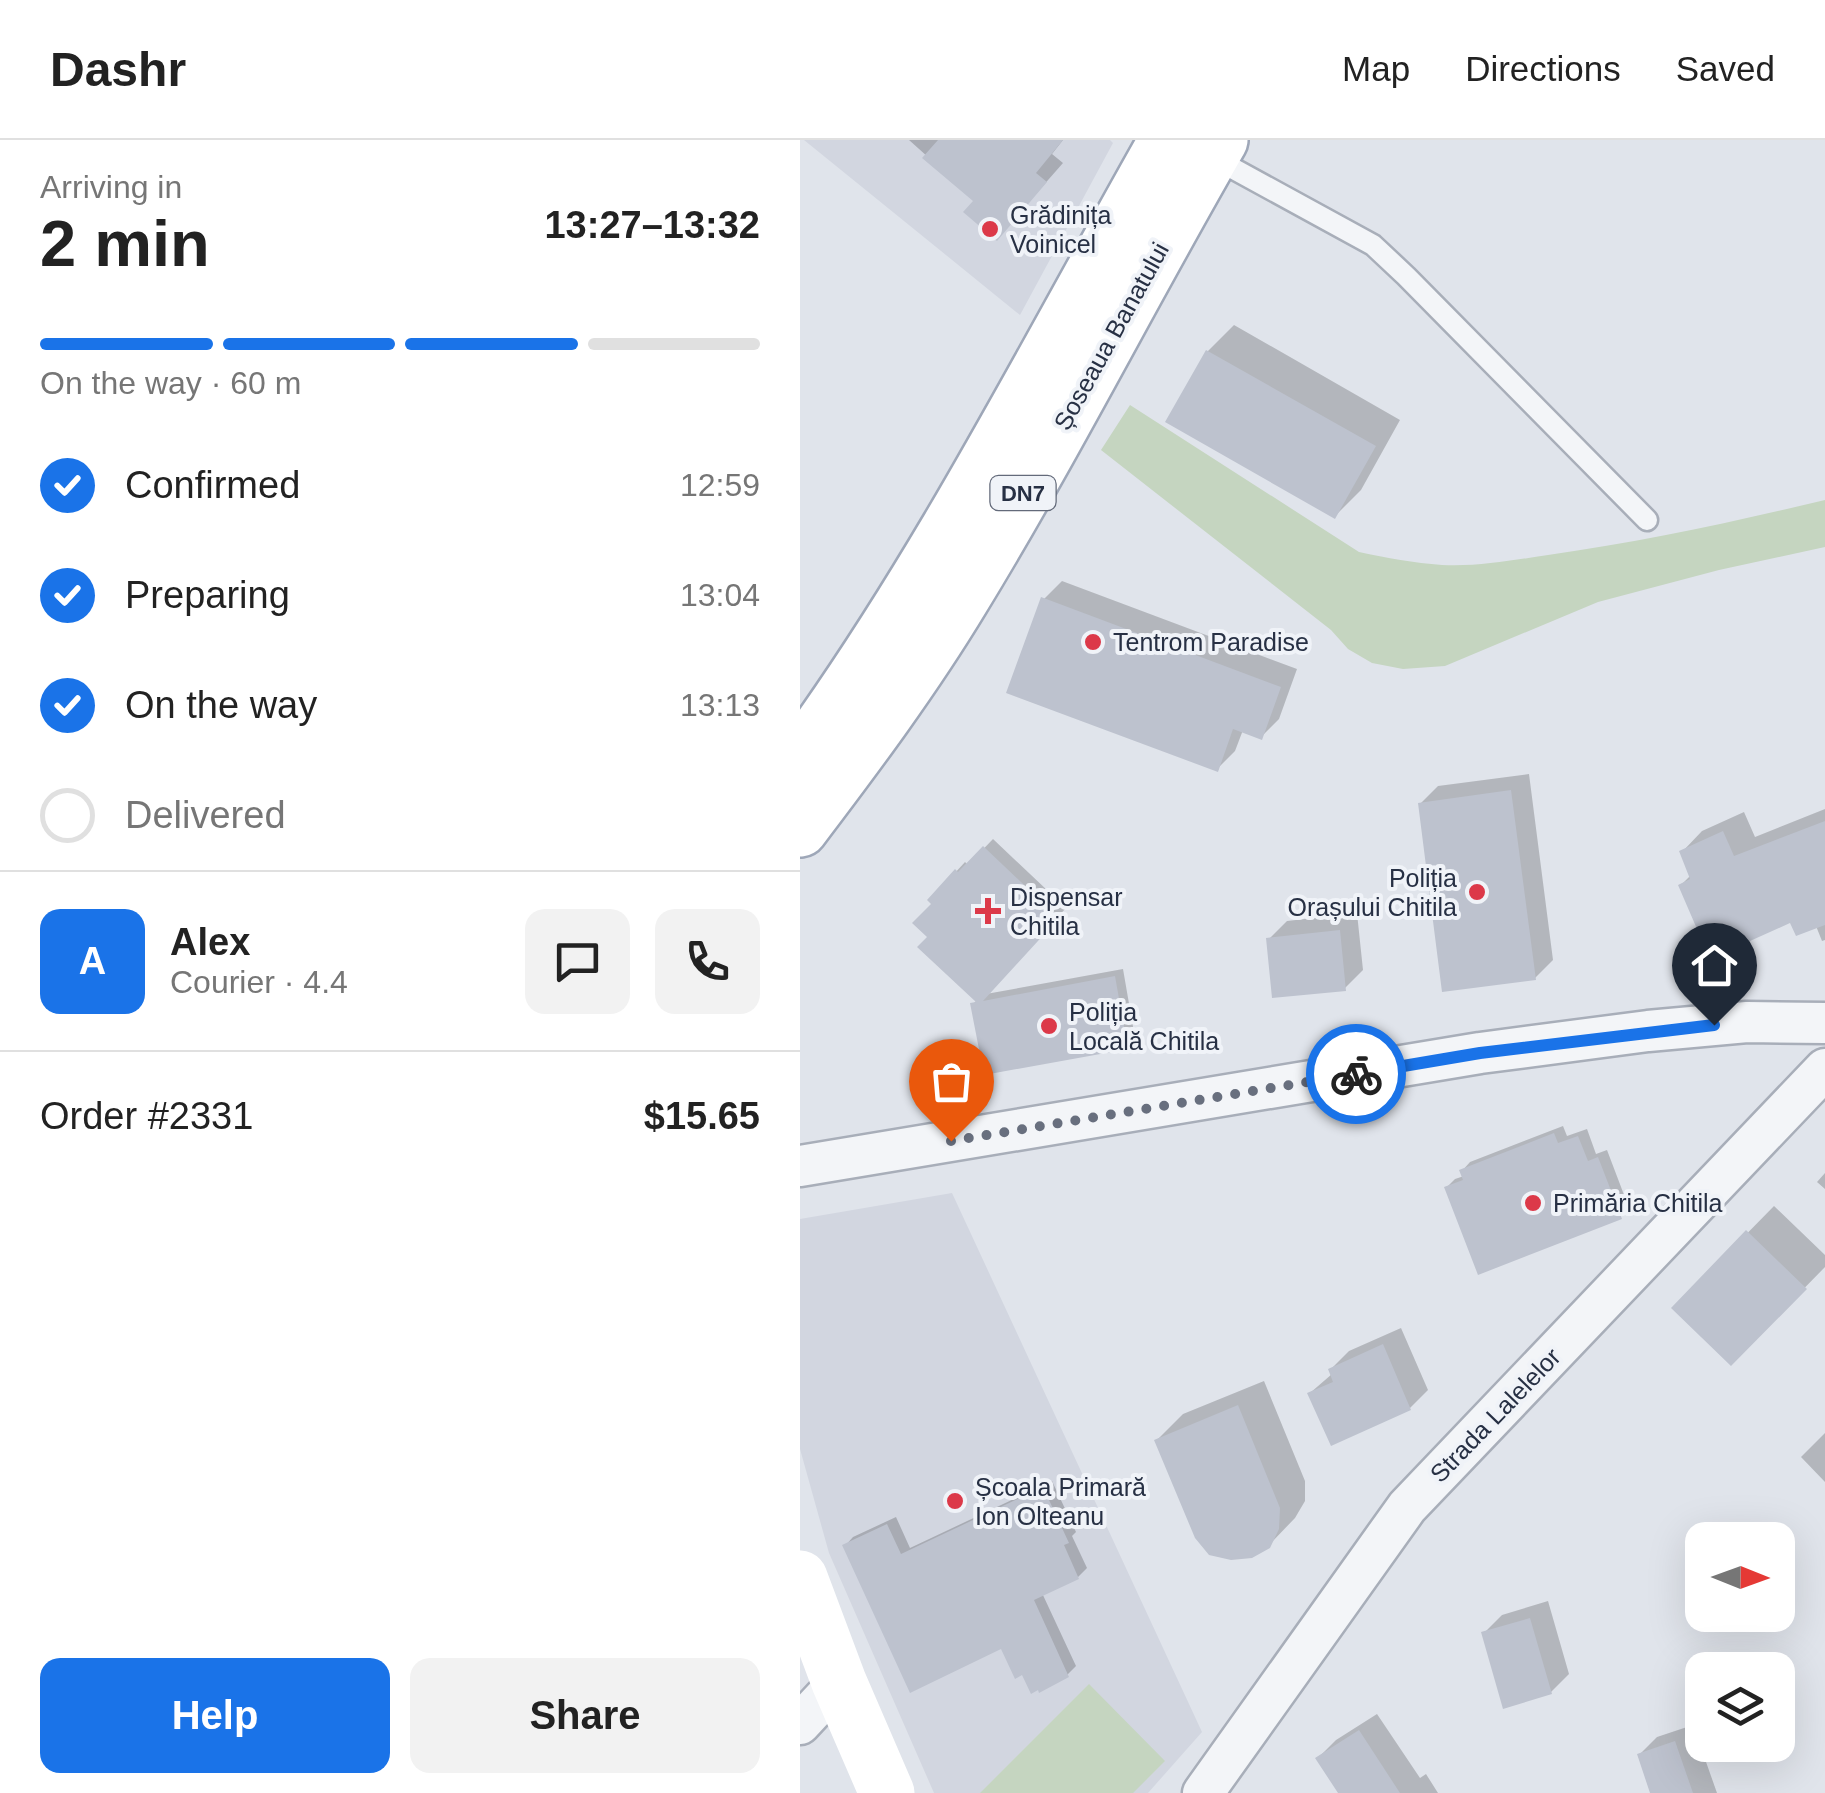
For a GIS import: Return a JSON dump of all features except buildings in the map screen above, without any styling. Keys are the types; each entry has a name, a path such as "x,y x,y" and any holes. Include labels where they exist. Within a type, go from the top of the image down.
{"main road":[{"name":"Șoseaua Banatului","path":"800,757 945,538 1185,144"},
{"name":"Șoseaua Banatului","path":"800,830 918,667 1007,523 1185,144"},
{"path":"800,1578 838,1682 887,1793"}],"street":[{"path":"800,1166 1480,1053 1727,1024 1825,1023"},
{"name":"Strada Lalelelor","path":"1203,1793 1407,1507 1825,1069"},
{"path":"800,1724 838,1682"}],"lane":[{"path":"1185,144 1373,245 1647,520"}],"shaded area":[{"name":"Grădinița Voinicel","path":"804,140 1110,140 1113,143 1020,315"},
{"name":"Școala Primară Ion Olteanu","path":"952,1193 1202,1732 1148,1793 934,1793 829,1553 800,1449 800,1219"}],"green space":[{"path":"1130,405 1359,552 1442,565 1495,563 1653,538 1825,500 1825,547 1598,602 1445,666 1403,669 1372,663 1348,649 1331,630 1101,450"},
{"path":"1089,1684 1165,1761 1133,1793 980,1793"}],"way so far":[{"path":"951,1141 1356,1074"}],"place":[{"name":"Grădinița Voinicel","path":"990,229"},
{"name":"Tentrom Paradise","path":"1093,642"},
{"name":"Poliția Orașului Chitila","path":"1477,892"},
{"name":"Dispensar Chitila","path":"988,911"},
{"name":"Poliția Locală Chitila","path":"1049,1026"},
{"name":"Primăria Chitila","path":"1533,1203"},
{"name":"Școala Primară Ion Olteanu","path":"955,1501"}],"route":[{"path":"1356,1074 1480,1053 1714,1025"}]}
